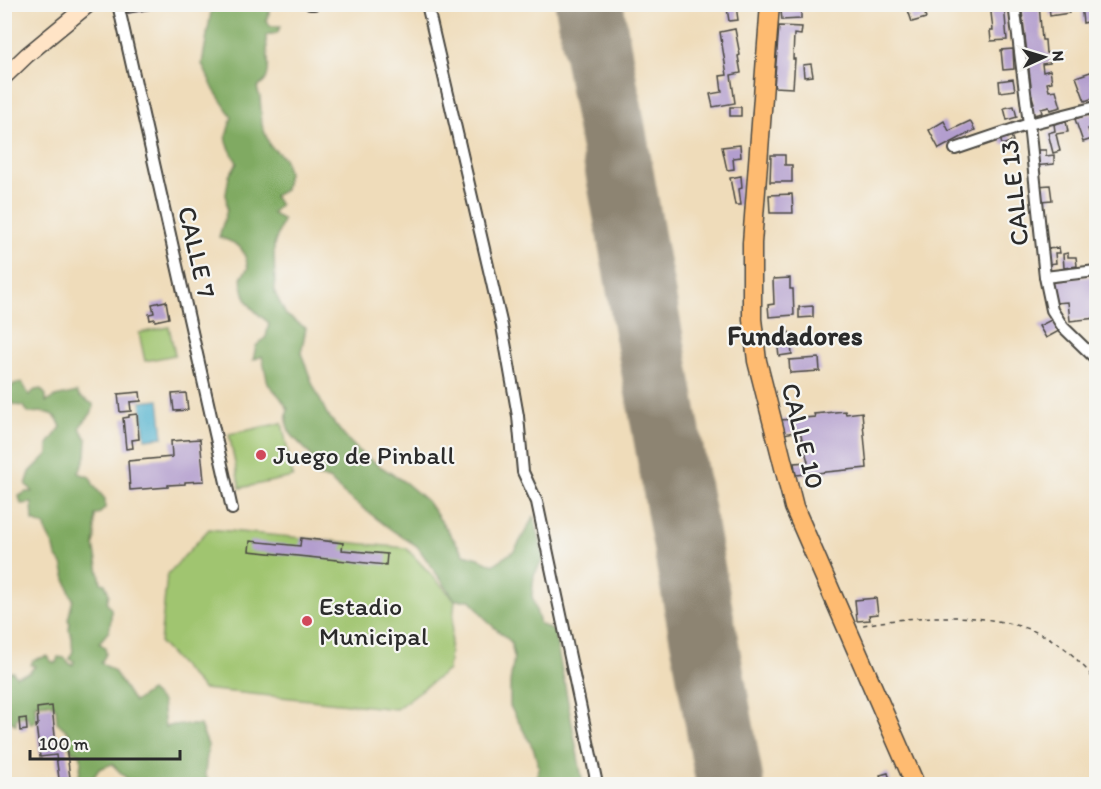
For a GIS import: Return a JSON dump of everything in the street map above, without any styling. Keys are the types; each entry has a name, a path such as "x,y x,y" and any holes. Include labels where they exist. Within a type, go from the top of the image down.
{"main road":[{"name":"CALLE 10","path":"770,4 752,243 753,329 758,361 794,507 915,784"}],"street":[{"path":"4,77 89,4"},
{"name":"CALLE 7","path":"118,4 232,509"},
{"path":"427,4 502,326 518,416 523,472 537,502 597,784"},
{"name":"CALLE 13","path":"1014,4 1045,277 1052,310 1062,327 1096,359"},
{"path":"954,149 1029,124 1096,107"},
{"path":"1045,277 1096,271"}],"path":[{"path":"847,628 877,622 971,617 1031,630 1056,641 1074,656 1092,676 1096,698"}],"green space":[{"path":"218,4 273,5 266,20 270,26 281,26 277,33 266,35 267,77 257,88 262,125 270,146 284,158 288,172 285,190 274,196 280,205 272,213 283,220 274,245 275,293 286,315 306,328 301,353 313,385 327,414 345,437 363,455 406,483 427,501 464,554 493,565 515,550 534,516 544,558 534,575 532,596 540,624 554,631 583,784 536,784 539,768 534,750 510,706 510,683 514,657 511,642 488,622 471,600 455,600 417,546 344,494 329,479 317,477 316,465 311,456 295,439 288,427 286,419 288,409 268,384 262,356 253,360 256,346 266,337 269,323 253,309 246,299 241,278 248,268 245,255 236,244 219,237 227,210 226,194 229,176 237,163 226,137 232,117 214,90 202,64 212,6"},
{"path":"169,327 175,355 145,361 139,333"},
{"path":"22,382 29,395 41,389 46,395 46,402 55,397 77,392 80,397 93,404 91,414 80,427 87,439 86,456 79,473 90,477 105,499 105,508 95,515 94,545 101,583 105,584 109,594 107,602 111,609 109,631 99,643 105,647 106,654 101,663 114,671 134,702 150,691 162,702 165,727 200,725 208,745 205,774 210,784 132,784 112,764 99,769 94,777 87,780 87,784 80,784 80,754 72,752 67,741 69,733 57,722 56,708 50,703 35,704 36,721 31,724 26,716 18,717 16,725 10,721 5,724 5,672 13,672 16,676 29,673 35,666 31,665 33,660 47,656 56,663 58,657 65,658 73,665 74,661 70,659 73,651 68,620 73,599 62,564 56,556 45,526 33,521 32,503 21,504 19,496 32,492 26,485 30,472 48,454 48,444 61,427 53,415 44,412 29,413 23,406 15,405 9,399 7,392 14,384"},
{"name":"Juego de Pinball","path":"282,423 293,477 240,488 229,434"},
{"name":"Estadio Municipal","path":"209,529 406,548 455,600 448,670 396,709 203,689 160,643 167,575"}],"water":[{"path":"159,400 163,437 145,439 141,402"}],"building":[{"path":"127,4 162,4 162,7 128,13"},
{"path":"724,4 736,6 738,20 729,21"},
{"path":"990,4 1004,4 1007,40 991,41 990,30 993,30"},
{"path":"1021,4 1039,4 1042,40 1045,40 1046,53 1050,53 1050,63 1042,64 1043,72 1050,70 1052,82 1047,83 1049,91 1056,90 1061,107 1050,110 1049,107 1041,109 1042,113 1033,115 1030,104 1034,103 1027,88 1031,86"},
{"path":"1049,4 1068,4 1069,13 1050,16"},
{"path":"1081,4 1096,4 1096,34 1091,35 1088,22 1083,23"},
{"path":"923,6 926,18 912,22 908,10"},
{"path":"801,10 801,19 782,20 781,11"},
{"path":"779,26 802,27 801,35 794,34 793,88 774,87"},
{"path":"735,29 741,73 731,75 735,103 713,107 710,94 722,92 720,76 727,75 720,32"},
{"path":"1013,49 1014,69 1003,70 1001,50"},
{"path":"811,64 813,76 804,77 803,65"},
{"path":"1096,70 1096,97 1085,101 1076,77"},
{"path":"1013,79 1015,90 1000,92 999,81"},
{"path":"1014,106 1017,117 1007,120 1004,108"},
{"path":"730,107 741,107 741,116 730,116"},
{"path":"1090,113 1091,115 1096,113 1096,126 1088,129 1092,139 1083,142 1075,119"},
{"path":"944,121 949,131 970,121 975,130 939,149 929,130"},
{"path":"1066,121 1068,132 1056,134 1060,151 1053,153 1048,133 1055,131 1054,124"},
{"path":"1010,133 1013,141 1002,145 1000,137"},
{"path":"740,145 741,157 733,158 734,169 727,170 722,147"},
{"path":"1036,150 1046,150 1046,156 1054,155 1054,164 1034,166"},
{"path":"771,155 785,155 785,165 792,165 792,182 770,182"},
{"path":"741,176 742,188 739,189 741,205 735,205 730,178"},
{"path":"1050,185 1052,200 1040,201 1038,186"},
{"path":"792,194 793,213 770,213 769,195"},
{"path":"1059,248 1060,253 1055,253 1056,263 1047,264 1046,249"},
{"path":"1068,253 1068,257 1076,257 1077,266 1064,268 1063,254"},
{"path":"1096,276 1096,318 1070,321 1068,302 1054,303 1052,280"},
{"path":"790,278 790,289 793,289 794,315 769,317 768,305 774,304 773,279"},
{"path":"166,301 169,318 150,320 149,314 154,313 152,304"},
{"path":"813,306 813,317 799,318 799,307"},
{"path":"1053,319 1059,331 1046,338 1039,326"},
{"path":"789,332 792,354 779,356 776,334"},
{"path":"819,358 820,371 790,373 789,360"},
{"path":"140,392 141,401 130,402 131,411 120,412 118,394"},
{"path":"186,393 188,410 174,411 172,394"},
{"path":"845,411 846,414 862,412 867,468 796,475 794,463 808,462 800,431 784,434 781,420"},
{"path":"137,414 139,439 132,440 133,448 126,449 123,418"},
{"path":"200,439 204,481 130,490 128,461 172,457 171,441"},
{"path":"301,538 343,543 342,550 387,554 386,565 249,551 250,541 300,546"},
{"path":"876,598 878,614 869,615 870,620 857,621 855,600"},
{"path":"52,706 56,746 66,745 70,778 59,779 56,755 40,757 36,725 38,725 37,708"},
{"path":"26,718 27,730 20,731 19,719"},
{"path":"888,773 891,783 883,784 880,775"}],"runway":[{"path":"589,4 730,784"}],"place":[{"name":"Juego de Pinball","path":"261,455"},
{"name":"Estadio Municipal","path":"307,621"}],"district":[{"name":"Fundadores","path":"795,335"}]}
